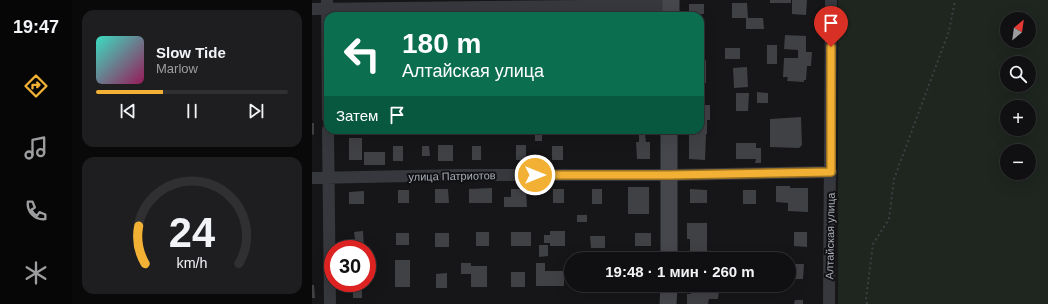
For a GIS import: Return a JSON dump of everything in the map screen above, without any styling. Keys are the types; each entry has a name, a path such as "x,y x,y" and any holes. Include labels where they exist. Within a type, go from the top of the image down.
{"street":[{"name":"Алтайская улица","path":"829,304 832,0"},
{"path":"312,8 327,4 671,7"},
{"path":"328,134 330,304"},
{"path":"669,134 669,252"},
{"name":"улица Патриотов","path":"312,178 461,175 669,175 831,172"},
{"path":"668,292 668,304"}],"path":[{"path":"867,304 866,299 874,244 889,219 894,179 949,31 955,0"}],"shaded area":[{"path":"838,0 1048,0 1048,304 838,304"}],"building":[{"path":"770,0 791,0 791,3 770,3"},
{"path":"792,0 807,0 806,15 792,14"},
{"path":"732,3 747,3 748,18 763,18 764,29 746,29 746,18 732,18"},
{"path":"689,4 704,4 704,12 689,12"},
{"path":"785,35 806,36 806,52 812,52 811,66 807,66 806,80 804,80 804,82 787,81 788,77 783,77 784,58 798,58 798,50 784,49"},
{"path":"767,45 777,45 777,64 767,64"},
{"path":"725,48 740,48 740,59 725,59"},
{"path":"704,60 706,60 706,83 704,83"},
{"path":"747,67 748,87 734,88 733,68"},
{"path":"757,92 768,93 768,103 757,103"},
{"path":"736,93 749,93 748,111 736,111"},
{"path":"704,105 710,105 710,120 707,120 705,160 689,159 689,135 686,135 704,134"},
{"path":"801,117 802,145 799,148 770,147 770,119"},
{"path":"312,123 314,123 314,134 312,135"},
{"path":"535,134 542,134 542,141 535,141"},
{"path":"639,134 655,134 645,135 646,142 650,142 650,159 637,159 636,142 639,142"},
{"path":"349,138 362,138 362,160 349,160"},
{"path":"736,143 756,143 756,148 761,148 761,163 755,163 756,159 736,159"},
{"path":"438,145 453,145 453,161 438,161"},
{"path":"516,145 526,145 526,160 516,160"},
{"path":"393,146 403,146 403,161 393,161"},
{"path":"422,146 429,146 430,156 422,156"},
{"path":"472,146 481,146 481,160 472,160"},
{"path":"552,146 563,146 563,160 552,160"},
{"path":"364,152 385,152 385,165 364,165"},
{"path":"776,186 808,188 808,212 788,211 788,203 776,202"},
{"path":"628,187 649,187 649,214 628,214"},
{"path":"492,188 492,203 469,203 469,189"},
{"path":"435,189 448,189 449,203 435,203"},
{"path":"511,189 526,189 527,207 504,207 504,197 511,197"},
{"path":"553,189 564,189 564,203 553,203"},
{"path":"592,189 602,189 602,204 592,204"},
{"path":"690,189 707,190 707,203 690,203"},
{"path":"398,190 409,190 409,203 398,203"},
{"path":"743,190 756,190 756,204 743,204"},
{"path":"364,191 364,204 349,204 349,192"},
{"path":"577,215 587,215 587,222 577,222"},
{"path":"687,223 707,223 707,252 690,252 690,239 687,239"},
{"path":"363,231 364,240 349,240 355,239 354,232"},
{"path":"550,231 565,231 565,246 550,246 550,243 544,243 544,235 550,235"},
{"path":"476,232 489,232 489,246 476,246"},
{"path":"511,232 531,232 531,246 511,246"},
{"path":"794,232 807,232 807,247 794,246"},
{"path":"396,233 409,233 409,245 396,245"},
{"path":"435,233 449,233 449,247 435,247"},
{"path":"635,233 651,233 651,246 635,246"},
{"path":"590,236 605,236 605,248 591,248"},
{"path":"539,245 548,245 548,256 539,257"},
{"path":"395,260 410,260 410,287 395,287"},
{"path":"461,263 471,263 471,266 487,266 487,287 471,287 471,274 461,274"},
{"path":"536,263 545,263 545,271 564,271 564,286 536,286"},
{"path":"796,264 804,264 803,279 796,279"},
{"path":"511,272 525,272 525,287 511,287"},
{"path":"447,273 447,288 436,288 436,274"},
{"path":"312,285 314,285 315,298 312,298"},
{"path":"353,292 362,292 362,298 353,298"},
{"path":"691,292 719,292 718,299 709,299 708,304 687,304 687,294 691,294"},
{"path":"795,300 803,300 803,304 794,304"}],"route":[{"path":"535,175 669,175 831,172 831,47"}]}
